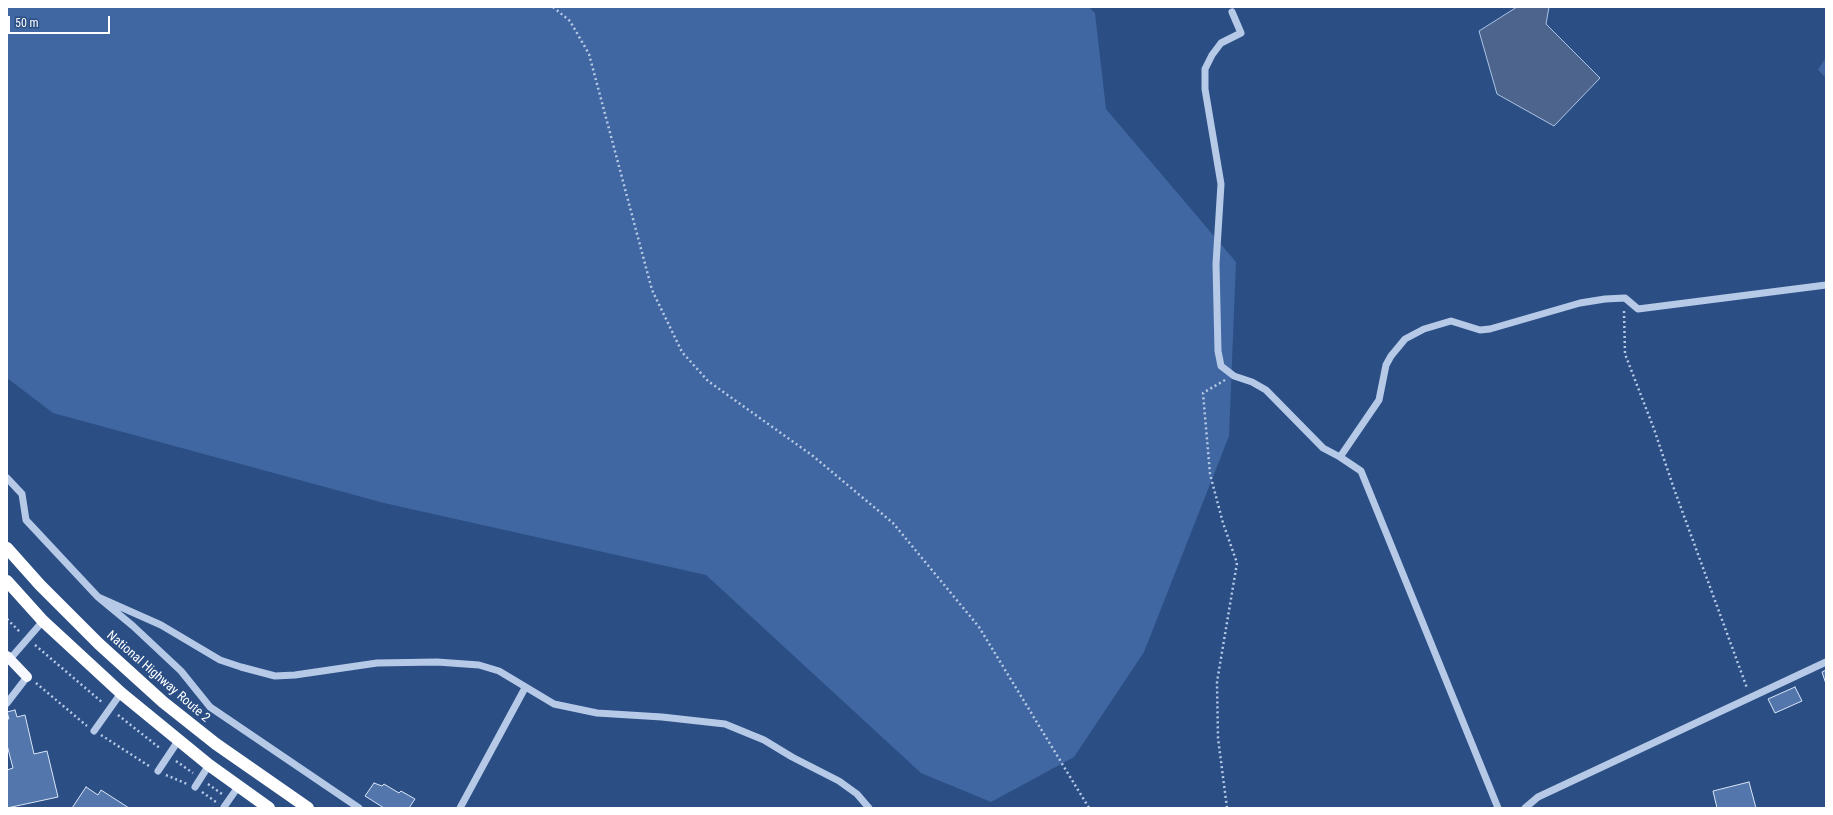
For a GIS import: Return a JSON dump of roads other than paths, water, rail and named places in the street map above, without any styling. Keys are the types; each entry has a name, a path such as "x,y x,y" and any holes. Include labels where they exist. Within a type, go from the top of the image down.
{"highway":[{"name":"National Highway Route 2","path":"7,548 40,585 99,644 163,702 216,744 308,808"},
{"path":"7,581 43,621 121,693 178,741 238,787 269,808"}],"main road":[{"path":"8,658 27,677"}],"street":[{"path":"1232,12 1241,33 1221,43 1205,69 1205,89 1221,184 1216,264 1218,351 1221,366 1234,376 1252,382 1266,390 1323,448 1361,471 1498,808"},
{"path":"1340,457 1379,400 1386,365 1397,348 1405,339 1424,329 1451,320 1480,330 1490,329 1580,303 1605,299 1625,298 1638,309 1826,285"},
{"path":"7,478 22,494 26,520 98,597 133,626 181,671 210,707 359,808"},
{"path":"98,597 160,625 220,660 275,676 378,663 437,662 479,665 499,671 525,688 554,704 598,713 662,717 726,724 764,740 792,757 839,781 857,794 869,808"},
{"path":"8,658 43,621"},
{"path":"1525,808 1538,797 1826,662"},
{"path":"7,702 27,677"},
{"path":"460,808 525,688"},
{"path":"94,731 121,693"},
{"path":"158,771 178,741"},
{"path":"196,787 209,765"},
{"path":"224,808 238,787"}]}
